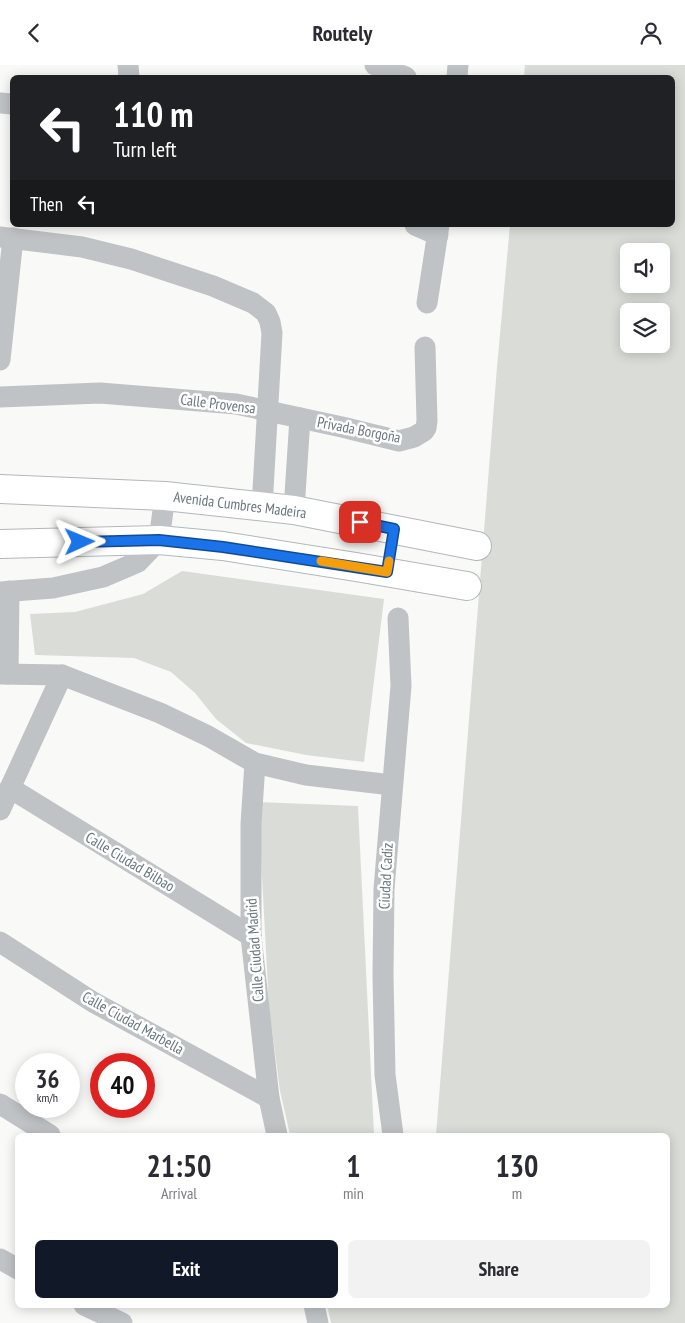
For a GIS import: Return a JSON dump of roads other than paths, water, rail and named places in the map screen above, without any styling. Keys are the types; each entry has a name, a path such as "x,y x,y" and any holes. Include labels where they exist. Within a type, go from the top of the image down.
{"street":[{"path":"375,65 401,75"},
{"path":"424,227 438,230 427,303"},
{"path":"0,361 7,237"},
{"name":"Calle Provensa","path":"0,397 100,393 236,404 268,411 272,333 266,313 253,303 213,286 131,259 82,247 7,237"},
{"name":"Privada Borgoña","path":"268,411 399,441 406,440 420,434 426,428 425,347"},
{"path":"262,507 268,411"},
{"path":"294,510 300,418"},
{"name":"Avenida Cumbres Madeira","path":"0,489 165,496 294,510 477,546"},
{"path":"165,496 159,540 138,562 103,577 53,588 4,592 4,674 62,675 160,713 208,736 255,763 306,775 392,785"},
{"path":"387,572 394,529"},
{"path":"0,543 159,540 223,547 467,586"},
{"name":"Ciudad Cadiz","path":"393,1133 385,1075 383,975 384,889 401,686 398,618"},
{"path":"0,810 62,675"},
{"name":"Calle Ciudad Madrid","path":"255,763 251,824 251,936 269,1098 277,1133"},
{"name":"Calle Ciudad Bilbao","path":"10,789 251,936"},
{"name":"Calle Ciudad Marbella","path":"0,942 93,1002 269,1098"},
{"path":"0,1105 47,1133"},
{"path":"0,1259 15,1267"},
{"path":"90,1308 119,1322"},
{"path":"315,1308 318,1323"}]}
